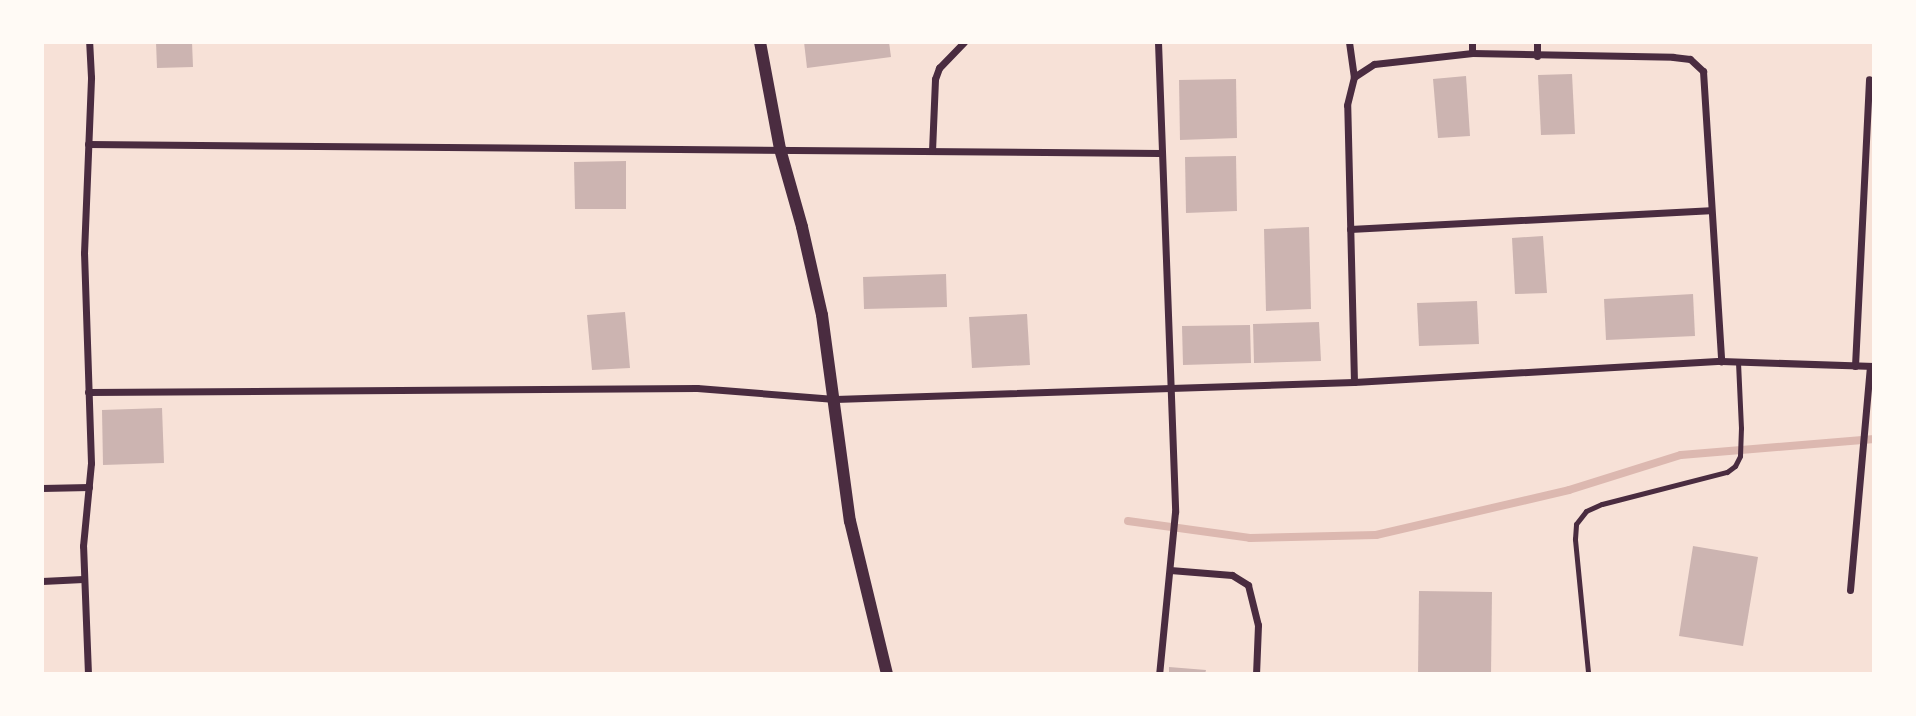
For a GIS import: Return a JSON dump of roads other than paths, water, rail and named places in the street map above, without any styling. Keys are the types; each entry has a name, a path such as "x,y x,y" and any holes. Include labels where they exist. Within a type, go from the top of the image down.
{"street":[{"path":"88,674 83,579 89,487 84,253 89,42"},
{"path":"761,42 779,149 802,227 822,315 850,521 887,674"},
{"path":"932,151 935,79 939,68 964,42"},
{"path":"1158,42 1160,153 1173,389 1175,512 1159,674"},
{"path":"1349,42 1354,77 1347,105 1354,382"},
{"path":"1472,42 1472,53"},
{"path":"1537,42 1537,56"},
{"path":"1354,77 1374,64 1472,53 1690,59 1703,71 1707,98 1709,211 1721,361"},
{"path":"1855,366 1868,79"},
{"path":"88,144 1160,153"},
{"path":"1350,229 1709,211"},
{"path":"88,392 697,388 835,399 1354,382 1721,361 1872,366 1850,590"},
{"path":"42,488 89,487"},
{"path":"1170,570 1232,575 1248,585 1258,625 1256,674"},
{"path":"42,581 83,579"}],"lane":[{"path":"1588,672 1574,539 1576,524 1586,511 1602,504 1727,472 1735,466 1740,456 1741,428 1738,362"}],"waterway":[{"path":"1128,521 1250,538 1376,535 1569,490 1681,455 1874,439"}]}
